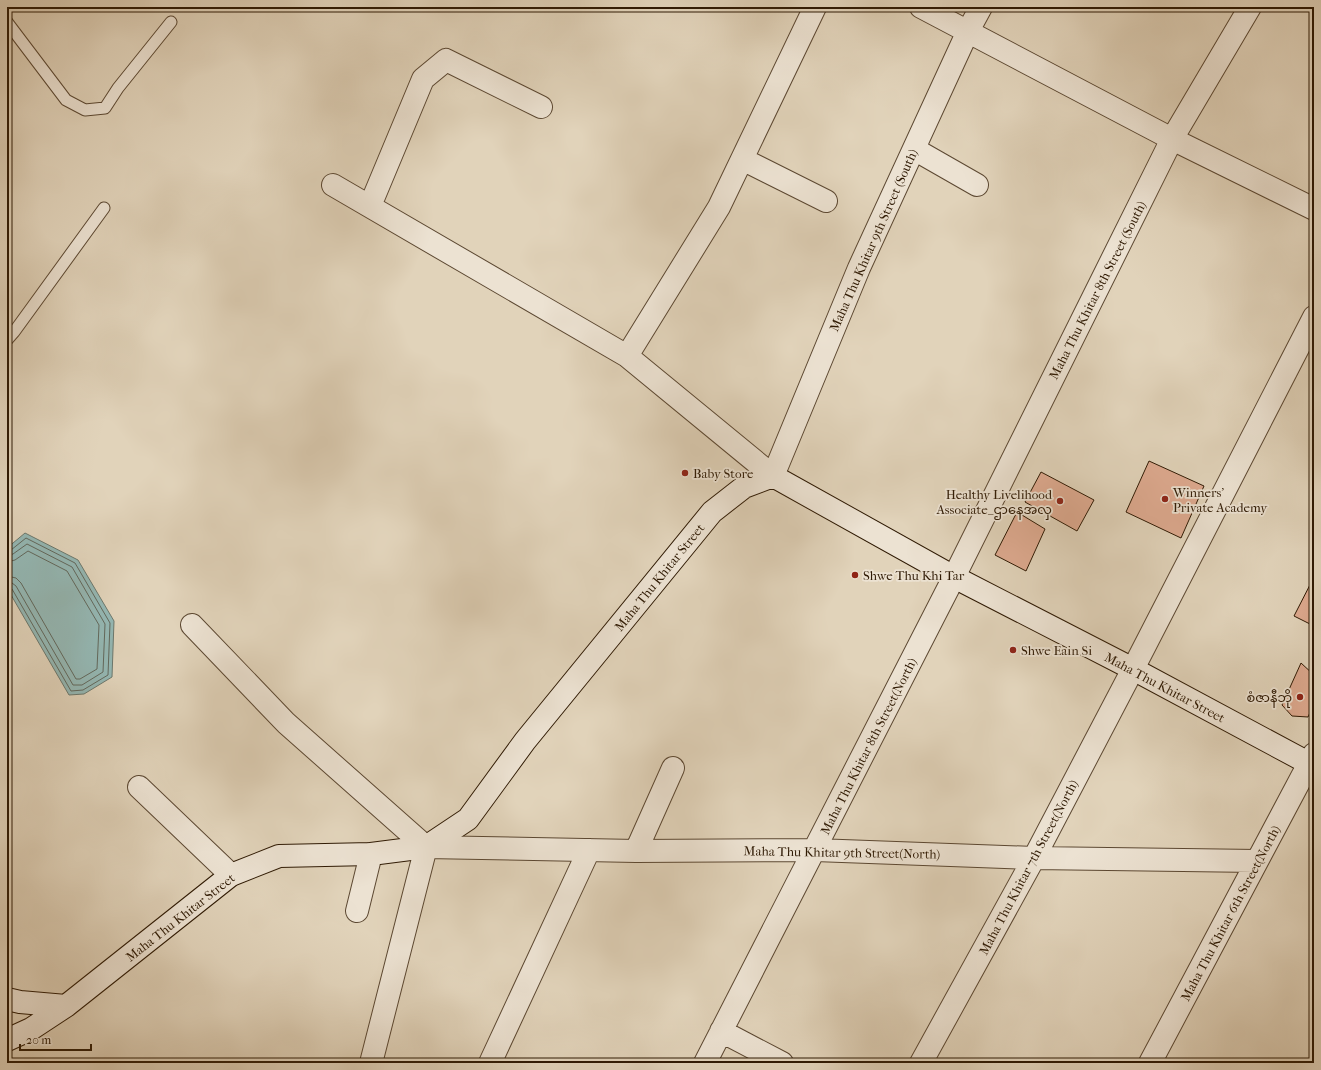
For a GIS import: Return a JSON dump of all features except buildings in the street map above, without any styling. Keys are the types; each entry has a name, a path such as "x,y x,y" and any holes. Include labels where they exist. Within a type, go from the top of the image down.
{"street":[{"path":"627,356 719,207 815,7"},
{"path":"921,7 1172,139 1314,209"},
{"name":"Maha Thu Khitar 9th Street (South)","path":"773,476 859,268 968,31 981,7"},
{"name":"Maha Thu Khitar 8th Street (South)","path":"954,577 1172,139 1250,7"},
{"path":"370,206 423,79 446,60 541,107"},
{"path":"914,149 977,185"},
{"path":"742,159 826,201"},
{"path":"333,185 627,356 773,476"},
{"name":"Maha Thu Khitar 7th Street(North)","path":"921,1063 1034,858 1314,317"},
{"name":"Maha Thu Khitar Street","path":"31,1029 66,1006 231,875 279,856 371,854 426,848 468,819 525,741 712,512 744,487 773,476 954,577 1312,761"},
{"name":"Maha Thu Khitar 8th Street(North)","path":"705,1063 954,577"},
{"path":"192,625 286,723 426,848 371,1063"},
{"name":"Maha Thu Khitar 6th Street(North)","path":"1150,1063 1312,761"},
{"path":"636,851 673,768"},
{"path":"139,787 231,875"},
{"name":"Maha Thu Khitar 9th Street(North)","path":"426,848 636,851 815,850 1034,858 1257,861"},
{"path":"490,1063 588,850"},
{"path":"357,911 371,854"},
{"path":"7,999 20,1002 66,1006"},
{"path":"7,1040 31,1029"},
{"path":"7,1052 31,1029"},
{"path":"721,1030 782,1063"}],"lane":[{"path":"7,22 66,100 86,110 105,108 118,88 172,22"},
{"path":"7,340 104,208"}],"water":[{"path":"25,533 78,560 114,621 112,677 84,694 69,695 7,588 7,548"}],"place":[{"name":"Baby Store","path":"685,473"},
{"name":"Winners' Private Academy","path":"1165,499"},
{"name":"Healthy Livelihood Associate_ဌာနေအလှ","path":"1060,501"},
{"name":"Shwe Thu Khi Tar","path":"855,575"},
{"name":"Shwe Eain Si","path":"1013,650"},
{"name":"စံဇာနီဘို","path":"1300,697"}]}
